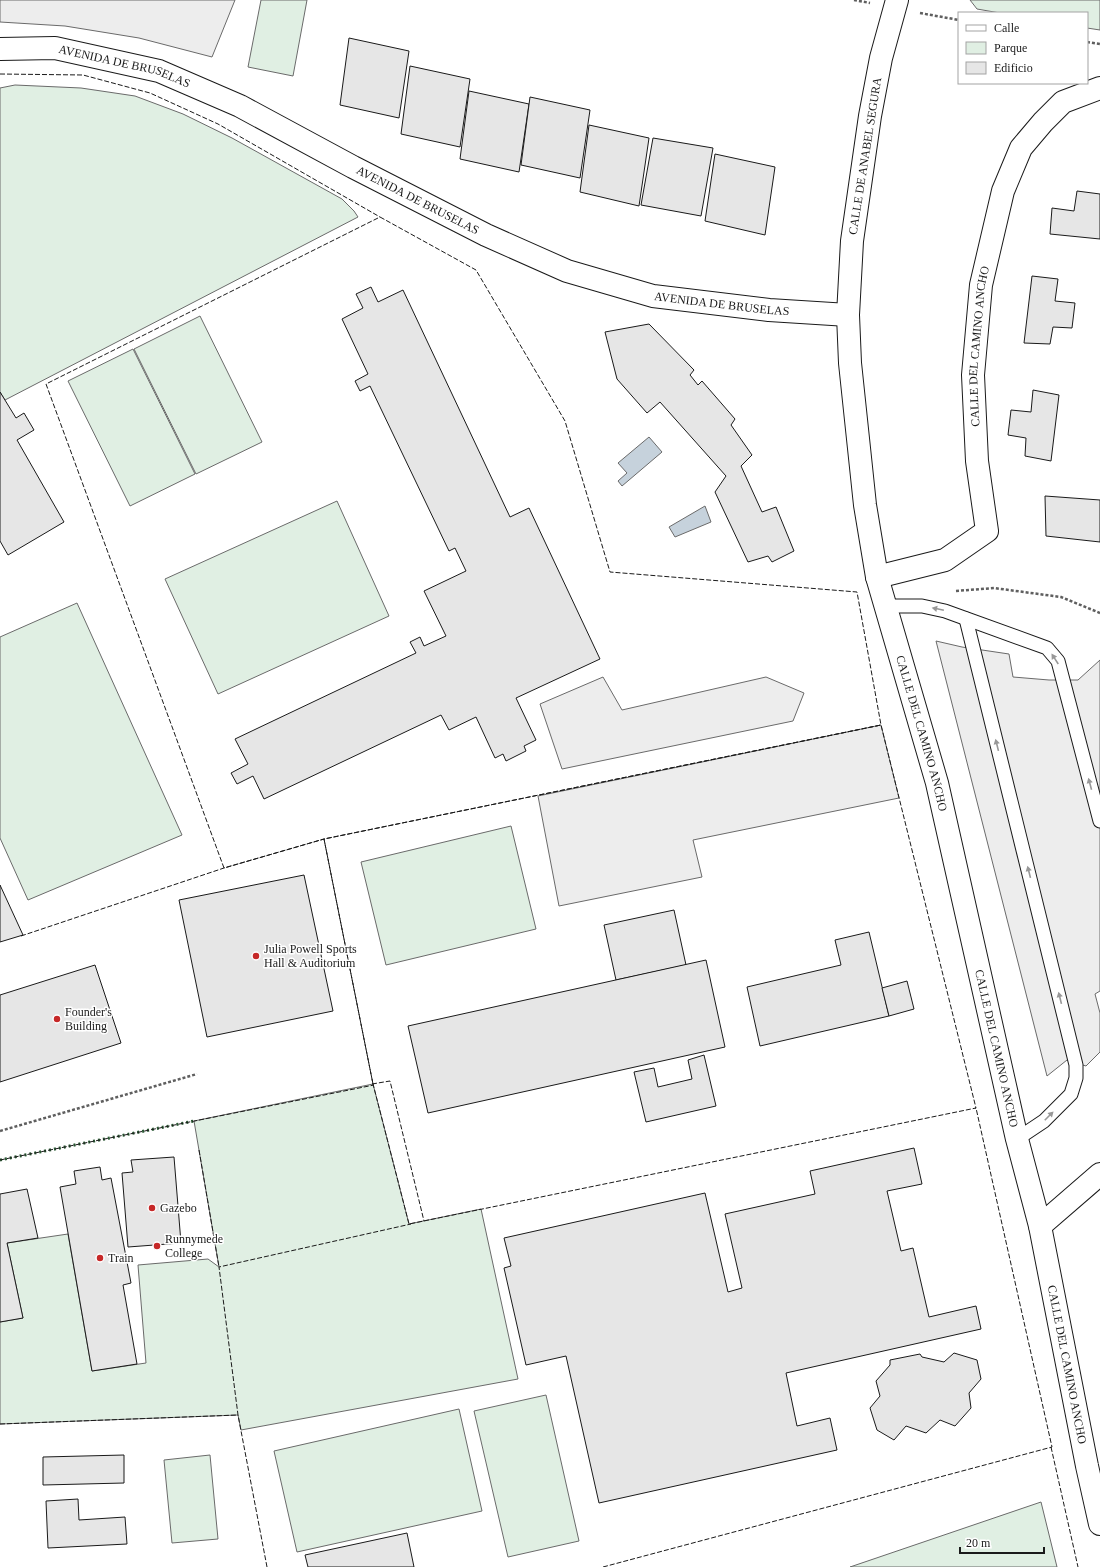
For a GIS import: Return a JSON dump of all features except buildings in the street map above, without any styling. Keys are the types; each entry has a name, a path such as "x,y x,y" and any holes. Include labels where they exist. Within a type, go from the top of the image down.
{"street":[{"name":"CALLE DE ANABEL SEGURA","path":"848,315 852,241 869,124 881,58 895,4"},
{"name":"AVENIDA DE BRUSELAS","path":"0,49 55,48 159,71 240,106 353,167 479,231 567,271 653,296 769,310 848,315"},
{"name":"CALLE DEL CAMINO ANCHO","path":"877,577 945,560 987,531 977,461 973,375 981,285 1003,192 1021,148 1043,122 1063,102 1100,88"},
{"name":"CALLE DEL CAMINO ANCHO","path":"848,315 850,363 865,505 877,577 938,784 1017,1139 1040,1226 1087,1466 1100,1524"},
{"path":"1040,1226 1100,1174"}],"lane":[{"path":"885,606 922,606 945,611 1047,648 1058,661 1100,821"},
{"path":"966,619 1076,1065 1076,1078 1071,1094 1044,1121 1017,1139"}],"path":[{"path":"895,4 958,20"},
{"path":"1088,42 1100,44"},
{"path":"949,592 994,588 1061,597 1100,613"},
{"path":"0,1131 197,1074"}],"green space":[{"path":"261,0 307,0 293,76 248,67"},
{"path":"970,0 1100,0 1100,30 1088,28 1088,12 994,12 977,9"},
{"path":"15,85 81,88 135,96 183,114 232,138 342,199 358,217 5,400 0,392 0,88"},
{"path":"200,316 262,442 196,474 134,349"},
{"path":"133,349 195,474 130,506 68,381"},
{"path":"337,501 389,616 218,694 165,579"},
{"path":"77,603 182,835 28,900 0,838 0,637"},
{"path":"511,826 536,929 386,965 361,862"},
{"path":"373,1084 409,1224 481,1209 518,1379 241,1430 238,1415 0,1424 0,1322 23,1318 7,1243 68,1234 92,1371 146,1363 138,1265 208,1259 219,1267 194,1121"},
{"path":"546,1395 579,1541 508,1557 474,1411"},
{"path":"459,1409 482,1511 297,1552 274,1451"},
{"path":"210,1455 218,1539 172,1543 164,1460"},
{"path":"1041,1502 1057,1567 850,1567"}],"shaded area":[{"path":"0,0 235,0 212,57 139,38 65,26 0,22"},
{"path":"649,437 662,452 622,486 618,481 627,473 618,463"},
{"path":"705,506 711,522 675,537 669,527"},
{"path":"936,641 962,647 1009,654 1013,677 1049,680 1078,680 1100,660 1100,991 1095,994 1100,1013 1100,1052 1086,1066 1067,1060 1047,1076"},
{"path":"603,677 622,710 766,677 804,693 793,721 562,769 540,704"},
{"path":"881,725 899,798 693,840 702,877 559,906 538,796"}],"hedge":[{"path":"0,1160 194,1121"}],"fence":[{"path":"0,74 83,75 150,93 218,124 380,217"},
{"path":"380,217 476,270 565,421 610,572 857,592 881,725 324,839 224,868 46,384 380,217"},
{"path":"21,936 224,868 324,839 373,1084 409,1224 976,1108 881,725 324,839 373,1084"},
{"path":"372,1084 390,1081 424,1221"},
{"path":"0,1160 374,1085"},
{"path":"603,1567 1052,1447 975,1108"},
{"path":"199,1150 219,1267"},
{"path":"267,1567 238,1415 219,1267 411,1224"},
{"path":"0,1424 238,1415"},
{"path":"1051,1447 1078,1567"}],"place":[{"name":"Julia Powell Sports Hall & Auditorium","path":"256,956"},
{"name":"Founder's Building","path":"57,1019"},
{"name":"Gazebo","path":"152,1208"},
{"name":"Runnymede College","path":"157,1246"},
{"name":"Train","path":"100,1258"}]}
